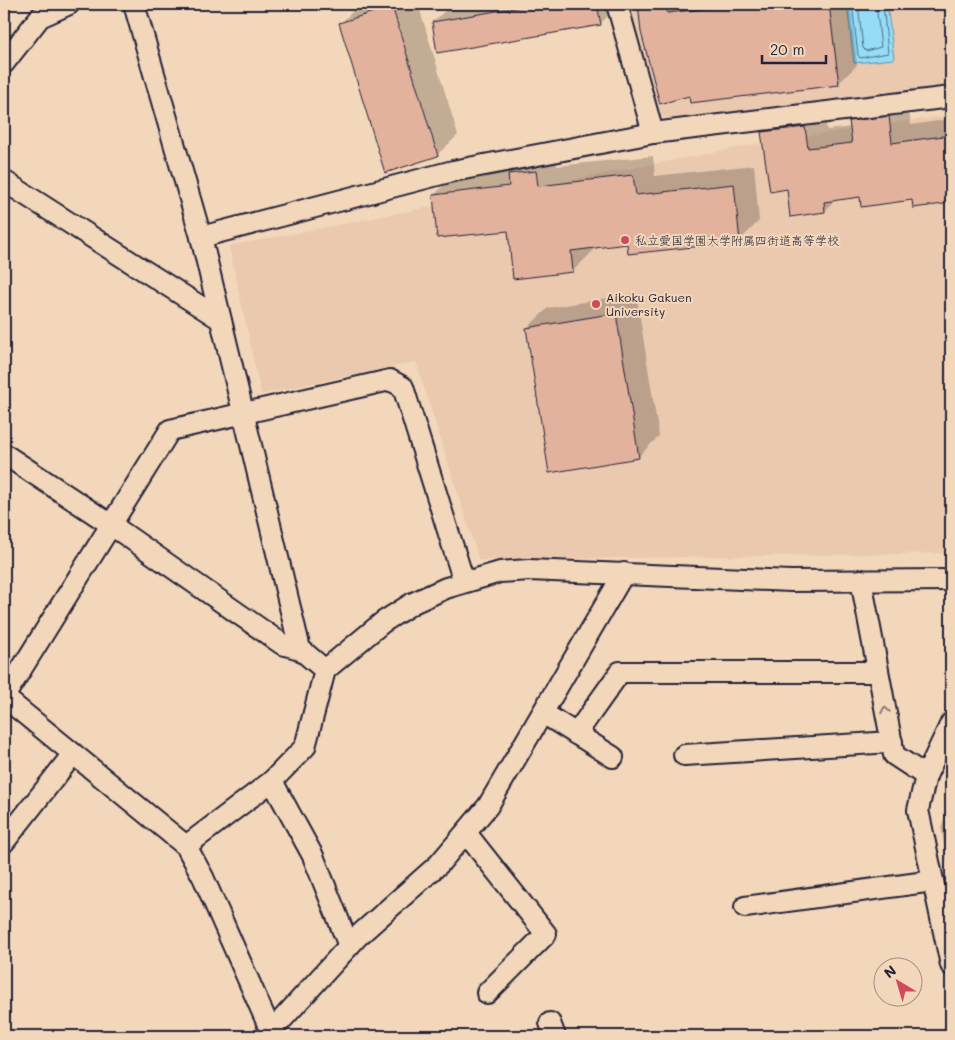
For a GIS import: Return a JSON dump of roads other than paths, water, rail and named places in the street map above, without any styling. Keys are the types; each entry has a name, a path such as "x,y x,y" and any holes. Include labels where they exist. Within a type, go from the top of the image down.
{"street":[{"path":"4,63 40,17 69,4"},
{"path":"134,4 201,237 300,649"},
{"path":"617,4 654,133"},
{"path":"201,237 454,171 654,133 951,97"},
{"path":"4,181 220,319"},
{"path":"464,582 402,387 390,380 170,430 4,697 186,846 203,877 270,1034 349,946 439,864 488,806 624,573"},
{"path":"4,454 110,524 282,644 300,649 325,670"},
{"path":"186,846 272,781 305,747 325,670 383,622 413,603 464,582 500,572 529,570 791,581 951,580"},
{"path":"861,580 894,755 926,776"},
{"path":"576,734 620,672 878,672"},
{"path":"542,713 613,757"},
{"path":"951,723 926,776 918,810 951,965"},
{"path":"684,755 892,742"},
{"path":"4,842 73,754"},
{"path":"272,781 313,856 349,946"},
{"path":"466,833 546,934 487,993"},
{"path":"745,907 933,881"}],"water":[{"path":"847,4 887,4 894,59 854,63"}],"place":[{"name":"私立愛国学園大学附属四街道高等学校","path":"625,240"},
{"name":"Aikoku Gakuen University","path":"596,304"}]}
